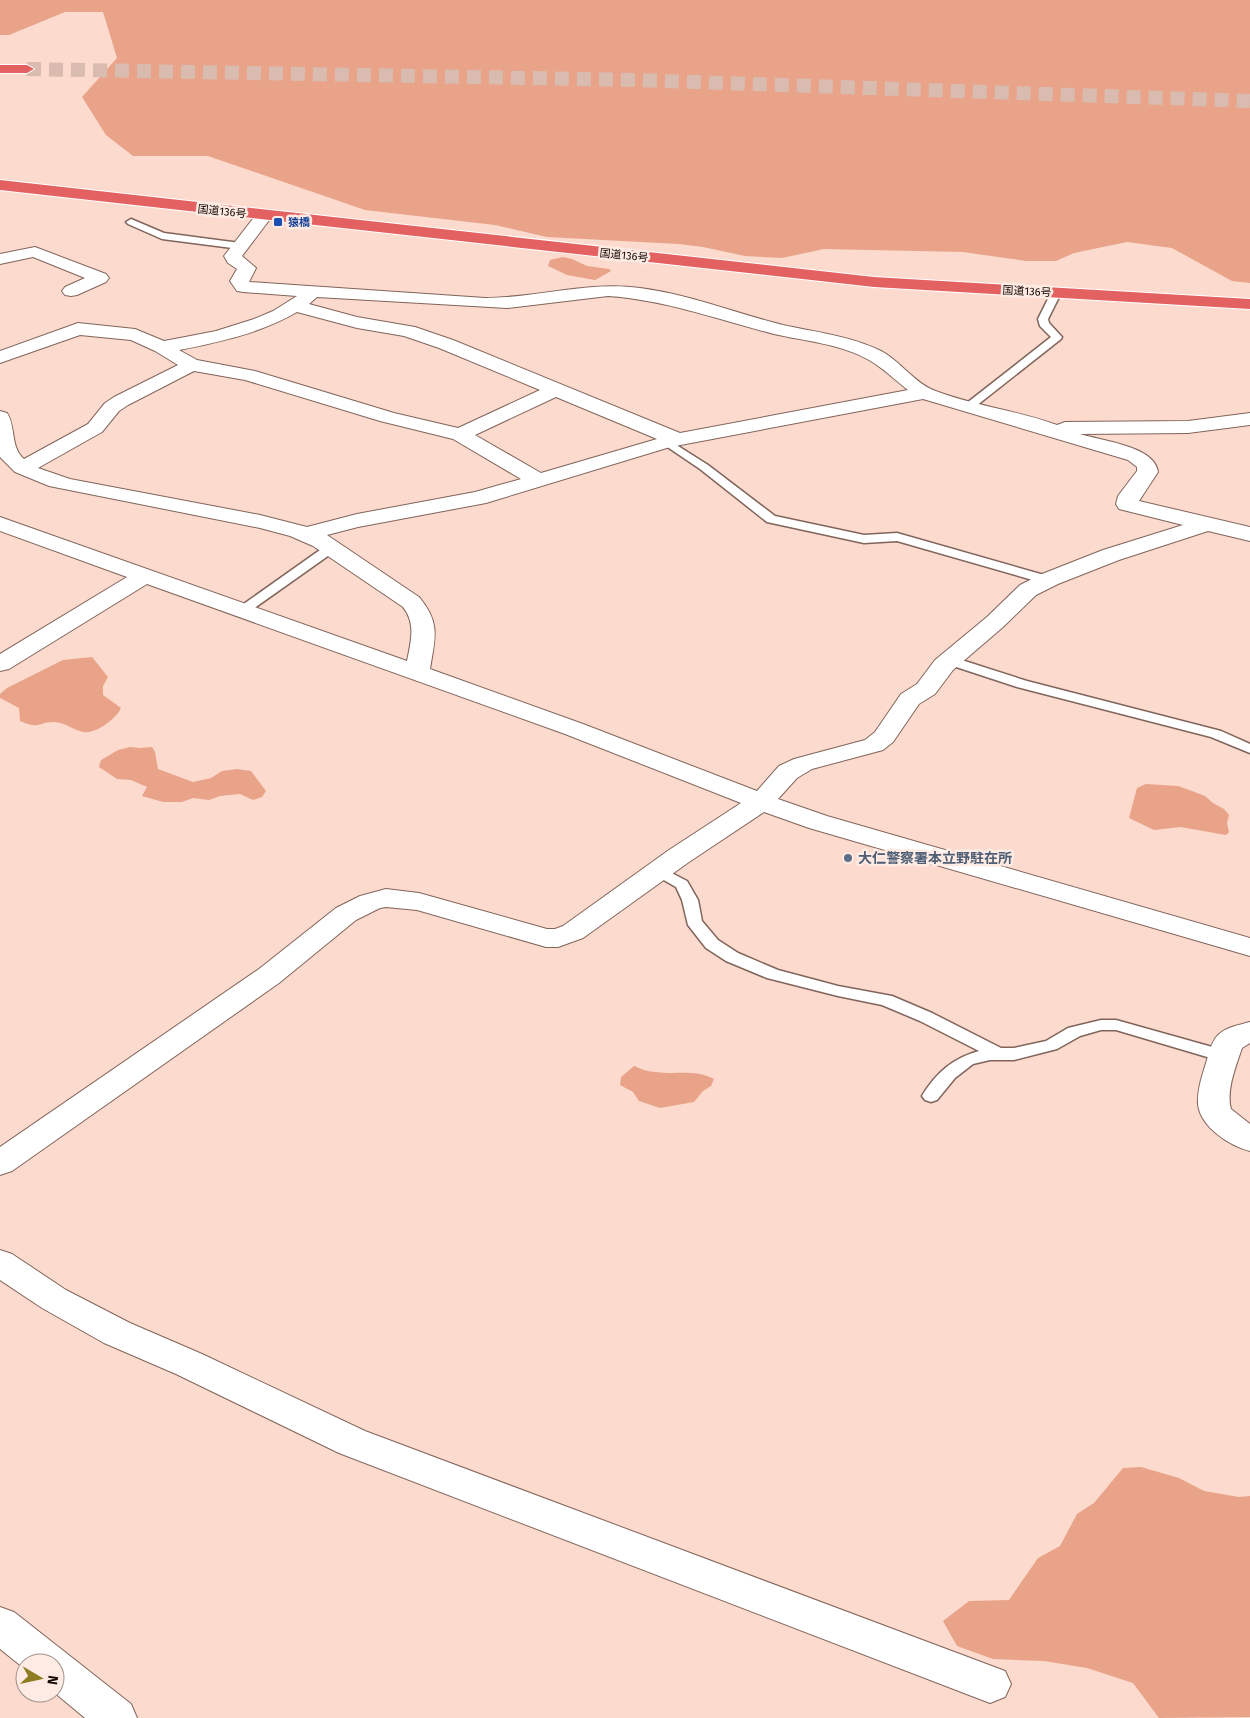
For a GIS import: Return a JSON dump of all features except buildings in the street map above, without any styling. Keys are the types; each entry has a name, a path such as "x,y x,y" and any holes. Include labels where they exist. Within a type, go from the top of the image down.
{"highway":[{"path":"0,69 27,70"},
{"name":"国道136号","path":"0,185 265,216 874,282 1250,304"}],"street":[{"path":"265,216 240,246 233,258 247,268 239,281 243,287 498,304 608,291 662,297 864,350 876,356 924,393 967,408 1046,428 1135,456 1146,464 1148,472 1130,496 1127,504 1250,534"},
{"path":"0,259 35,252 100,278 72,291"},
{"path":"162,347 214,338 298,307 315,291"},
{"path":"298,307 357,322 408,332 446,344 672,441"},
{"path":"0,357 78,329 122,332 135,335 162,347 191,364 248,375 387,417 460,434 539,480"},
{"path":"22,468 94,428 112,407 121,400 185,370 191,364"},
{"path":"460,434 556,390"},
{"path":"306,534 357,521 478,498 672,441 924,393"},
{"path":"0,417 8,452 12,460 22,468 47,479 258,521 306,534 331,548 411,602 420,611 423,619 423,635 417,672"},
{"path":"1046,428 1188,427 1250,420"},
{"path":"0,524 574,729 761,802 818,822 1250,947"},
{"path":"0,1163 269,976 346,914 370,902 386,898 419,902 528,934 558,938 573,932 658,871 761,802 788,772 803,764 874,746 884,737 910,699 926,689 949,660 996,622 1028,590 1047,580 1111,555 1171,537 1206,524"},
{"path":"0,664 144,576"},
{"path":"1250,1032 1236,1037 1228,1043 1212,1102 1216,1112 1231,1127 1250,1140"},
{"path":"0,1263 54,1299 117,1333 189,1364 352,1442 990,1684"},
{"path":"0,1625 35,1653"},
{"path":"65,1676 116,1718"}],"lane":[{"path":"131,222 162,236 240,246"},
{"path":"967,408 1057,337 1044,324 1043,319 1056,293"},
{"path":"672,441 771,519 864,540 897,537 1047,580"},
{"path":"242,611 331,548"},
{"path":"949,660 1022,684 1216,734 1250,749"},
{"path":"658,871 682,884 690,900 694,922 712,944 732,957 773,974 838,991 886,1000 926,1017 998,1054"},
{"path":"931,1096 949,1074 967,1060 998,1054 1014,1054 1052,1045 1074,1032 1102,1025 1116,1025 1224,1056"}],"shaded area":[{"path":"0,0 1250,0 1250,283 1232,281 1172,248 1127,242 1074,253 1056,261 1026,261 963,252 824,249 782,258 745,256 679,244 547,237 495,225 365,210 208,156 133,156 106,135 82,97 117,58 103,12 65,12 9,35 0,35"},
{"path":"563,257 587,266 609,269 611,271 595,280 567,275 548,266 550,260"},
{"path":"92,657 108,677 103,686 103,695 121,708 111,721 94,731 80,731 58,722 36,725 27,724 20,721 19,708 0,698 0,694 7,688 63,660"},
{"path":"130,747 152,747 155,752 158,769 193,782 211,778 222,771 237,769 251,771 266,791 262,797 253,800 240,794 220,796 209,800 193,798 182,802 163,802 142,796 147,787 131,780 117,779 99,767 101,760 118,750"},
{"path":"1146,784 1178,786 1205,796 1224,809 1229,815 1227,823 1229,832 1226,835 1180,827 1154,830 1129,818 1137,788"},
{"path":"634,1066 664,1073 699,1074 714,1079 711,1086 703,1091 694,1102 660,1108 639,1101 633,1092 620,1085 621,1077"},
{"path":"1141,1467 1179,1478 1204,1491 1239,1497 1250,1496 1250,1717 1159,1718 1133,1683 1087,1668 1044,1661 993,1659 957,1646 943,1621 969,1601 1009,1600 1038,1558 1060,1546 1077,1514 1094,1503 1123,1468"}],"tunnel":[{"path":"27,69 638,80 1250,101"}],"place":[{"name":"猿橋","path":"278,222"},
{"name":"大仁警察署本立野駐在所","path":"848,858"}]}
